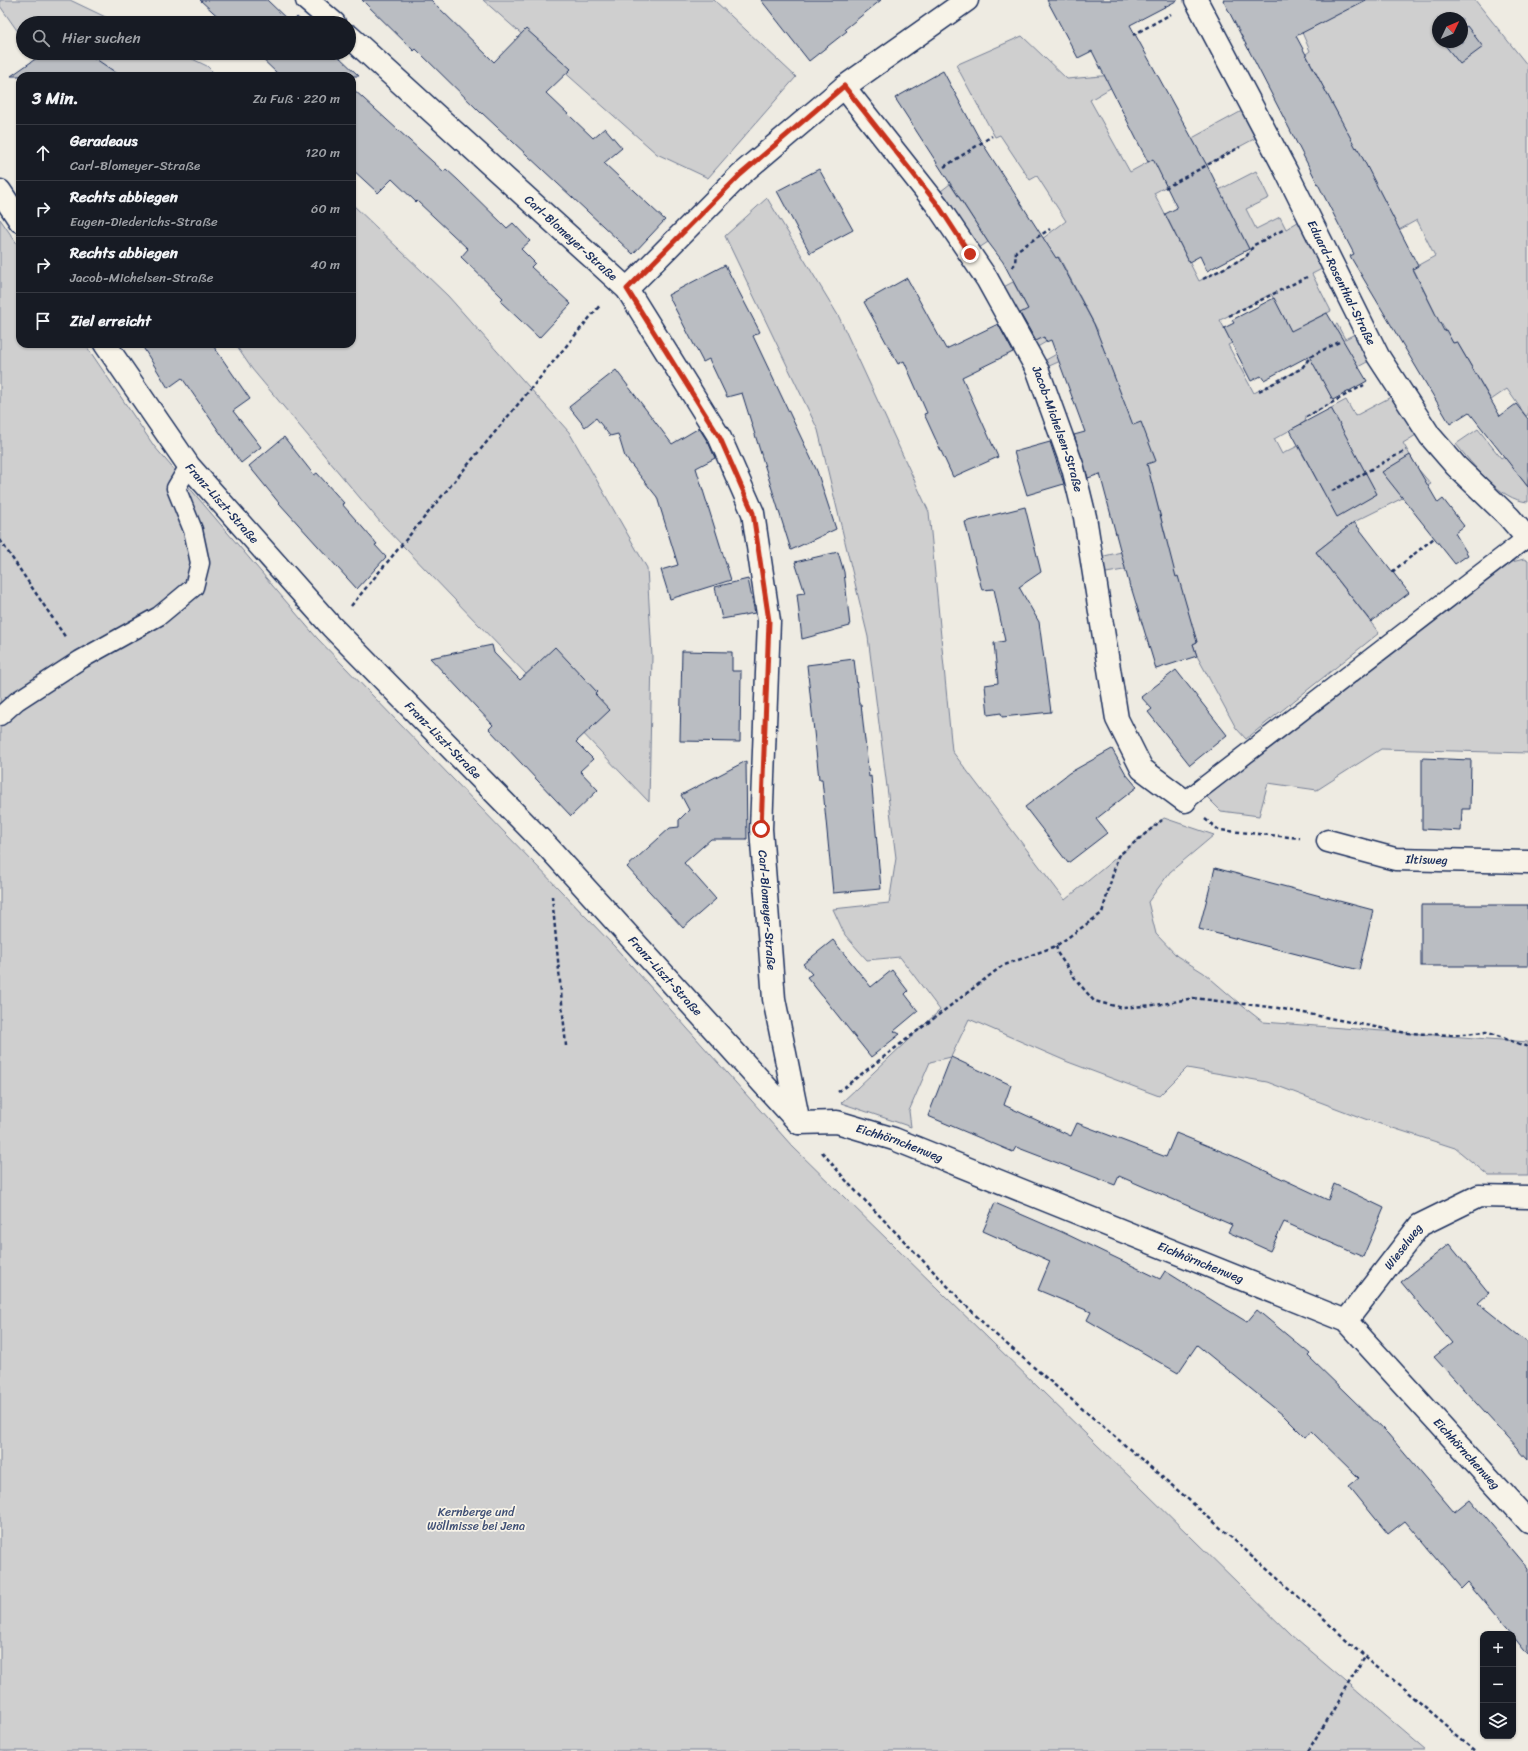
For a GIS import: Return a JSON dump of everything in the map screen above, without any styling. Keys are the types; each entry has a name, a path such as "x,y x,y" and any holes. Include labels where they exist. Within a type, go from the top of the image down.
{"street":[{"path":"307,0 326,16"},
{"name":"Eduard-Rosenthal-Straße","path":"1196,0 1308,216 1378,356 1430,436 1461,470 1528,537"},
{"path":"627,289 740,175 844,86 954,3"},
{"name":"Carl-Blomeyer-Straße","path":"356,42 627,289 720,438 753,513 769,621 761,829 774,999 799,1123"},
{"name":"Jacob-Michelsen-Straße","path":"844,86 938,205 989,282 1038,371 1074,468 1085,517 1117,719 1142,768 1185,801"},
{"path":"0,191 16,215"},
{"name":"Franz-Liszt-Straße","path":"108,348 189,466 332,628 548,847 799,1123"},
{"name":"Iltisweg","path":"1328,841 1395,859 1528,862"},
{"name":"Eichhörnchenweg","path":"799,1123 837,1122 894,1139 1346,1321 1528,1521"},
{"name":"Wieselweg","path":"1346,1321 1420,1224 1480,1196 1528,1197"}],"lane":[{"path":"0,716 17,701 80,660 159,616 194,587 200,563 194,530 176,488 189,466"},
{"path":"1185,801 1528,537"}],"path":[{"path":"1133,35 1175,12"},
{"path":"1165,188 1265,133"},
{"path":"921,185 939,173 942,168 992,136"},
{"path":"1203,279 1246,256 1254,245 1308,216"},
{"path":"989,282 1015,264 1016,251 1050,229"},
{"path":"1229,316 1332,264"},
{"path":"363,593 591,316"},
{"path":"1259,391 1302,368 1311,356 1365,329"},
{"path":"1306,418 1389,372"},
{"path":"1332,491 1430,436"},
{"path":"1392,572 1434,538"},
{"path":"0,540 80,660"},
{"path":"836,1094 1002,966 1056,946 1102,913 1118,856 1185,801 1218,830 1328,841"},
{"path":"552,895 566,1046"},
{"path":"1056,946 1058,954 1077,981 1094,1001 1123,1008 1162,1004 1193,998 1278,1008 1406,1032 1453,1035 1486,1032 1528,1047"},
{"path":"799,1123 849,1184 989,1329 1189,1500 1365,1656 1477,1751"},
{"path":"1308,1751 1365,1656"}],"green space":[{"path":"0,0 70,0 103,16 16,16 16,29 0,6"},
{"path":"483,0 714,0 796,77 708,178 657,154"},
{"path":"1288,0 1475,0 1528,66 1528,415 1526,416 1507,389 1491,400 1457,342 1453,343 1441,323 1437,325 1434,311 1413,268 1435,256 1417,220 1399,230 1357,148 1352,150 1338,115 1306,54 1310,51"},
{"path":"1022,36 1067,79 1136,73 1090,100 1130,172 1251,106 1265,133 1154,193 1199,281 1246,257 1253,247 1249,249 1219,190 1256,171 1269,198 1246,209 1256,229 1280,217 1286,229 1308,216 1332,264 1312,274 1331,311 1307,323 1314,336 1337,324 1345,339 1365,329 1378,356 1325,385 1334,402 1306,417 1305,422 1274,439 1282,454 1298,446 1323,491 1331,408 1346,400 1355,416 1402,391 1426,429 1403,443 1418,469 1431,484 1354,522 1316,552 1379,633 1246,739 1236,728 1197,656 1193,644 1197,642 1177,577 1129,569 1095,575 1092,559 1167,541 1145,459 1076,476 1073,468 1100,460 1133,425 1065,359 1038,371 1035,366 1098,331 1059,257 1053,260 1042,239 1066,221 1037,176 1030,180 1000,135 995,137 956,65","holes":["1271,294 1307,361 1302,368 1254,393 1228,345 1232,343 1220,320"]},
{"path":"38,60 195,60 207,66 213,72 46,72"},
{"path":"950,184 988,242 970,254 932,198"},
{"path":"767,198 839,317 929,512 952,751 1065,900 1164,818 1214,835 1170,872 1148,902 1156,934 1177,956 1204,973 1263,1022 1528,1042 1528,1176 1489,1176 1455,1148 1365,1119 1267,1082 1187,1068 1159,1096 1068,1062 969,1019 951,1057 930,1062 909,1111 911,1127 841,1103 940,1010 900,957 867,960 845,935 833,909 889,903 896,858 868,637 818,430 725,236"},
{"path":"356,208 448,296 569,432 647,568 652,656 649,802 381,523 252,369 238,348 356,348"},
{"name":"Kernberge und Wöllmisse bei Jena","path":"0,219 16,242 16,348 88,348 154,446 317,638 614,946 792,1146 1291,1635 1427,1751 0,1751"},
{"path":"1013,282 1046,342 1027,353 994,292"},
{"path":"1478,429 1501,458 1504,456 1528,487 1528,502 1518,500 1497,488 1470,462 1456,444"},
{"path":"1524,559 1528,561 1528,753 1381,749 1317,790 1268,783 1259,816 1221,811 1207,797 1304,719 1512,562"}],"building":[{"path":"200,0 267,0 284,16 217,16"},
{"path":"362,0 431,0 494,62 526,29 571,69 546,93 593,138 605,128 622,148 604,163 665,220 633,254 482,114 416,49 414,51"},
{"path":"761,0 881,0 845,29 847,31 809,61"},
{"path":"1047,0 1178,0 1130,25 1210,171 1249,249 1207,271 1200,256 1189,262 1165,214 1177,208 1153,159 1148,162 1092,51 1078,58"},
{"path":"1223,0 1366,0 1296,36 1356,148 1357,147 1418,266 1413,269 1444,331 1446,330 1453,343 1457,342 1500,416 1516,404 1528,419 1528,487 1469,412 1450,424 1350,256 1354,254"},
{"path":"1468,27 1483,47 1460,64 1447,48 1468,48"},
{"path":"34,60 97,60 115,72 17,72"},
{"path":"263,60 342,60 355,72 276,72"},
{"path":"943,71 979,138 1056,258 1058,257 1094,324 1133,425 1141,422 1156,461 1147,464 1176,577 1178,576 1197,642 1193,644 1197,656 1156,669 1130,587 1100,474 1088,478 1074,435 1085,432 1051,340 1046,342 1044,337 1036,341 1020,313 1028,309 1003,262 988,242 895,98"},
{"path":"356,92 444,172 446,169 507,228 513,223 530,241 521,249 535,263 531,267 571,304 539,338 500,301 503,298 461,257 468,249 417,201 416,202 392,179 378,193 356,173"},
{"path":"819,169 853,230 810,253 777,191"},
{"path":"725,265 760,332 753,336 817,471 836,529 791,550 742,393 727,397 709,359 703,362 668,295"},
{"path":"907,278 946,349 998,324 1013,352 962,377 998,457 953,477 924,414 927,413 904,361 898,364 864,302"},
{"path":"1274,298 1291,331 1327,313 1367,381 1333,400 1309,356 1264,380 1261,376 1251,381 1224,328 1234,323 1232,320"},
{"path":"143,348 215,348 250,399 233,411 261,447 241,463 182,378 168,388"},
{"path":"616,370 672,444 699,428 709,444 715,458 696,468 731,580 670,599 661,570 678,565 657,497 625,457 618,434 610,436 596,418 585,427 569,407"},
{"path":"1331,408 1377,494 1337,517 1290,430"},
{"path":"284,437 314,475 317,473 344,503 342,504 377,544 375,545 386,557 357,589 279,503 249,466"},
{"path":"1050,442 1064,484 1027,495 1014,452"},
{"path":"1410,455 1438,503 1443,499 1464,526 1455,533 1468,555 1455,564 1382,472"},
{"path":"1025,507 1041,572 1019,587 1039,622 1051,712 1002,717 1001,713 988,715 985,685 998,683 994,643 1005,641 994,589 982,590 965,522"},
{"path":"1354,522 1409,593 1371,622 1316,552"},
{"path":"838,552 844,572 850,626 802,639 797,594 805,593 795,562"},
{"path":"748,579 755,613 722,619 715,587"},
{"path":"492,645 494,653 520,680 555,647 597,692 595,694 610,710 576,742 593,759 580,771 598,790 571,816 489,729 493,725 430,658"},
{"path":"682,651 732,652 732,671 741,671 740,742 680,741"},
{"path":"854,659 859,704 861,704 869,777 871,776 881,889 833,893 822,779 819,779 807,665"},
{"path":"1176,670 1227,735 1190,765 1148,712 1152,709 1141,697"},
{"path":"1112,749 1126,774 1137,787 1096,819 1107,833 1068,863 1025,807 1069,773"},
{"path":"1422,758 1471,760 1470,809 1462,809 1461,831 1422,829"},
{"path":"746,761 747,839 711,839 684,863 716,899 683,928 627,867 670,828 679,827 679,820 689,810 681,795"},
{"path":"1215,868 1373,910 1359,970 1199,929"},
{"path":"1421,905 1528,905 1528,966 1421,966"},
{"path":"833,940 871,987 892,970 908,991 905,994 918,1011 894,1031 900,1034 871,1057 807,977 812,974 803,964"},
{"path":"951,1057 1011,1085 1004,1105 1071,1136 1077,1123 1166,1157 1176,1133 1233,1156 1328,1200 1334,1184 1384,1208 1363,1257 1284,1222 1270,1251 1228,1232 1232,1225 1119,1176 1115,1185 1016,1147 1013,1152 928,1116"},
{"path":"995,1203 1062,1232 1160,1279 1165,1271 1247,1322 1257,1310 1310,1354 1308,1356 1388,1434 1454,1512 1470,1499 1528,1568 1528,1655 1516,1640 1516,1631 1509,1631 1467,1581 1461,1587 1405,1521 1388,1534 1349,1486 1359,1478 1312,1432 1305,1437 1283,1415 1197,1345 1178,1373 1087,1320 1091,1312 1038,1290 1050,1261 983,1231"},
{"path":"1449,1244 1489,1293 1478,1303 1528,1343 1528,1460 1434,1357 1452,1343 1401,1282"}],"route":[{"path":"761,829 769,621 753,513 720,438 627,289 740,175 844,86 938,205 970,254"}]}
